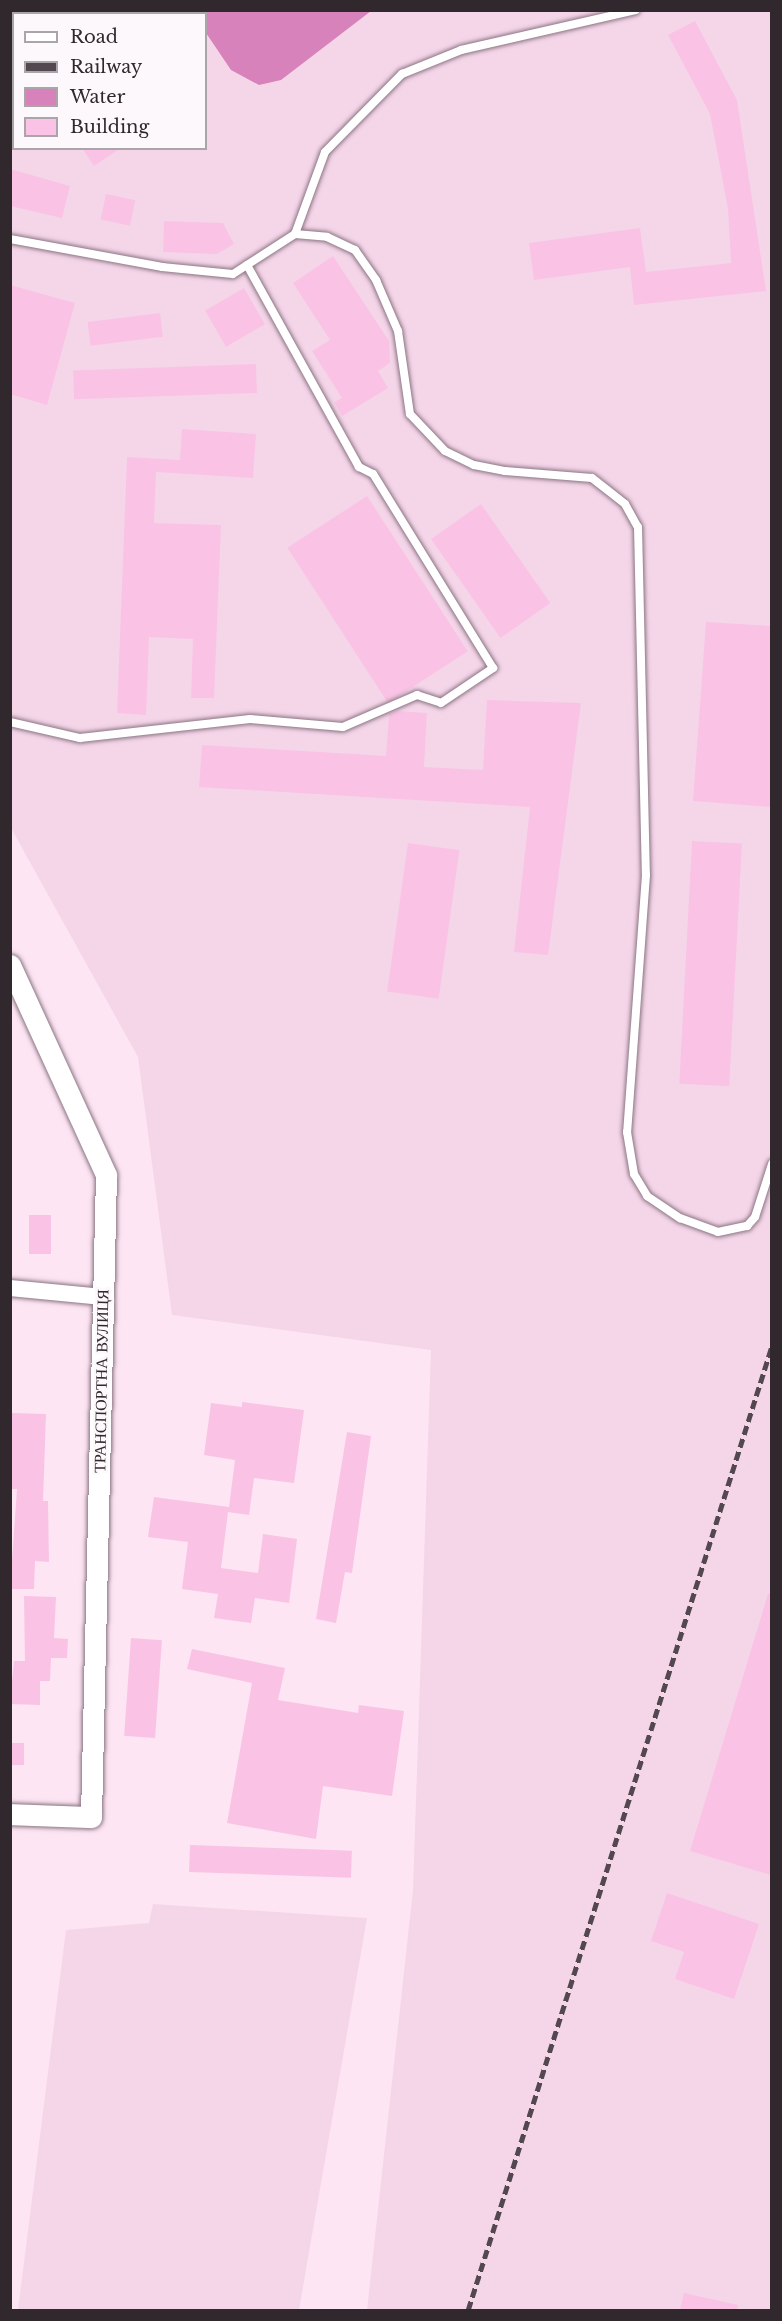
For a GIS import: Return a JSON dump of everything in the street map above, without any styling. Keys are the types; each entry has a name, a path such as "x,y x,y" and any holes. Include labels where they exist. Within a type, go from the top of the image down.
{"street":[{"name":"ТРАНСПОРТНА ВУЛИЦЯ","path":"10,965 106,1175 91,1817 10,1814"},
{"path":"10,1288 103,1297"}],"lane":[{"path":"10,239 162,267 233,274 295,234 325,152 402,74 461,50 635,10"},
{"path":"295,234 327,237 355,250 376,279 398,332 410,414 445,451 474,465 505,471 592,478 625,504 638,527 646,852 627,1132 634,1174 648,1196 680,1218 718,1232 747,1226 755,1217 771,1164"},
{"path":"10,722 80,738 250,719 343,727 417,695 441,703 493,668 373,474 359,467 247,265"}],"shaded area":[{"path":"10,11 771,11 771,2310 367,2310 413,1890 431,1350 172,1315 138,1057 11,828"},
{"path":"153,1904 367,1918 299,2310 18,2310 66,1930 149,1923"}],"water":[{"path":"198,10 371,11 281,80 259,85 231,70 207,34 207,12"}],"building":[{"path":"695,21 737,100 766,291 634,305 630,267 534,280 529,243 640,228 646,272 731,263 728,209 710,114 668,35"},
{"path":"83,150 118,150 94,166"},
{"path":"10,169 70,186 62,218 10,206"},
{"path":"106,194 135,200 130,226 101,219"},
{"path":"164,221 223,223 234,244 217,254 163,252"},
{"path":"333,256 389,341 390,363 378,371 388,388 342,416 334,402 342,398 312,351 330,340 293,283"},
{"path":"10,285 75,303 47,405 10,394"},
{"path":"244,288 265,324 226,347 205,310"},
{"path":"160,313 163,337 90,346 88,322"},
{"path":"256,364 257,393 74,399 73,370"},
{"path":"182,429 256,434 253,478 156,472 154,523 221,525 214,698 191,698 193,639 149,637 146,715 117,713 127,457 180,460"},
{"path":"367,496 468,651 388,703 287,548"},
{"path":"481,504 550,603 500,638 431,539"},
{"path":"706,622 771,626 771,807 693,801"},
{"path":"487,700 581,703 548,955 514,952 530,807 199,787 202,745 386,756 389,714 397,711 427,713 424,767 483,770"},
{"path":"692,841 742,844 729,1086 679,1084"},
{"path":"408,843 459,850 439,999 387,992"},
{"path":"29,1215 51,1215 51,1254 29,1254"},
{"path":"242,1402 304,1410 294,1483 254,1478 249,1515 228,1512 221,1568 258,1573 263,1534 297,1539 289,1603 255,1598 251,1623 214,1618 218,1594 182,1589 188,1542 148,1537 154,1497 229,1507 235,1460 204,1455 211,1403 242,1407"},
{"path":"12,1413 46,1414 43,1501 48,1501 49,1562 35,1561 34,1589 10,1589 17,1489 10,1489"},
{"path":"347,1432 371,1436 352,1573 345,1572 336,1623 316,1619"},
{"path":"768,1594 771,1594 771,1875 690,1851"},
{"path":"24,1596 56,1597 54,1638 68,1639 67,1658 51,1658 50,1681 40,1681 40,1705 10,1704 14,1661 25,1661"},
{"path":"131,1638 162,1640 155,1738 124,1736"},
{"path":"192,1649 285,1668 278,1700 358,1713 359,1705 404,1711 392,1796 323,1786 316,1839 227,1823 252,1683 187,1669"},
{"path":"10,1743 24,1743 24,1765 10,1765"},
{"path":"190,1845 352,1851 351,1878 189,1872"},
{"path":"667,1893 759,1924 734,1999 675,1979 684,1952 651,1941"},
{"path":"684,2293 738,2305 737,2310 680,2310"}],"railway":[{"path":"468,2310 772,1345"}]}
